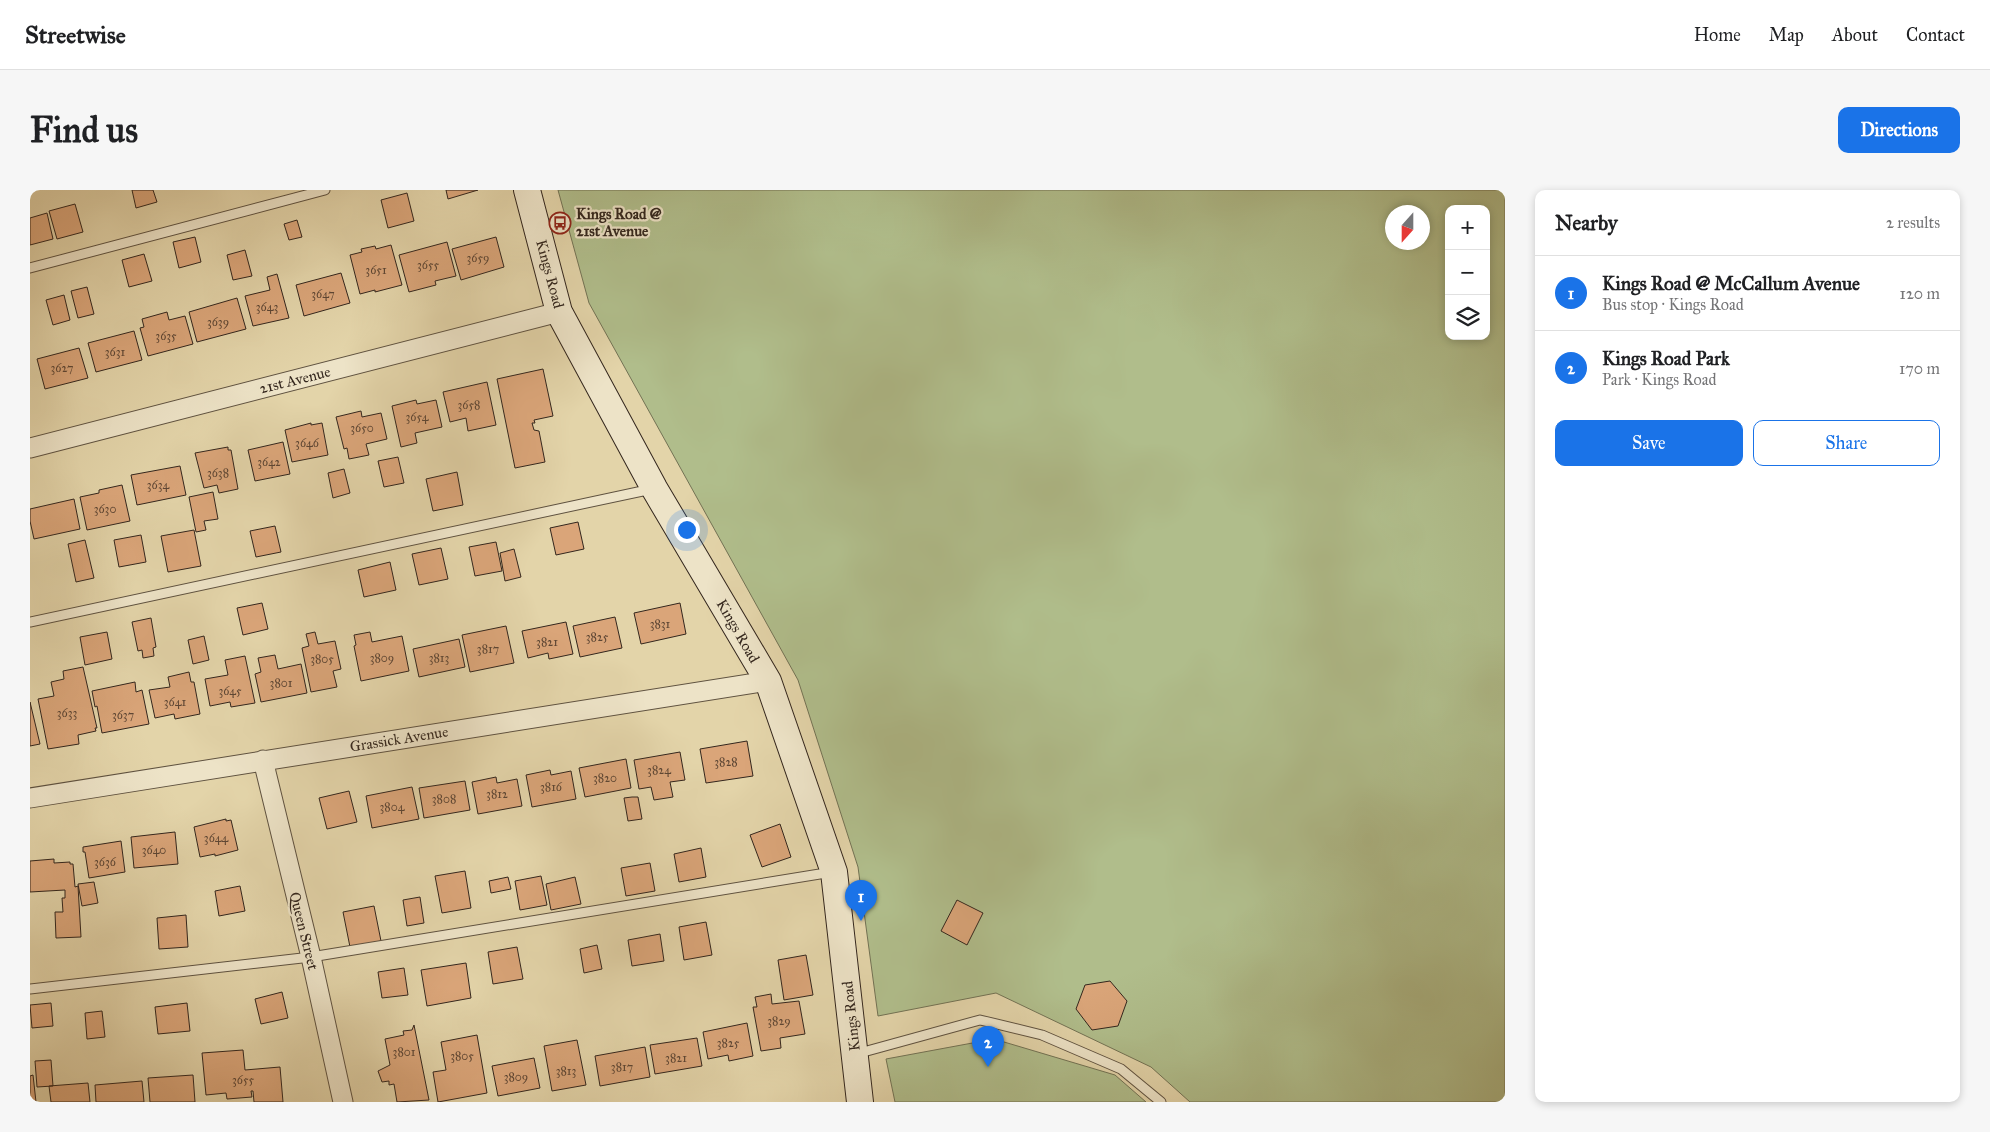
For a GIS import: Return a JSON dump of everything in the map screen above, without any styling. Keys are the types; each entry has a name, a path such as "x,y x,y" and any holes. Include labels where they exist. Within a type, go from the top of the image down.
{"street":[{"name":"Kings Road","path":"528,190 560,312 654,488 768,681 834,872 860,1102"},
{"name":"21st Avenue","path":"30,448 560,312"},
{"name":"Grassick Avenue","path":"30,798 768,681"},
{"name":"Queen Street","path":"263,760 344,1102"}],"lane":[{"path":"30,268 325,190"},
{"path":"30,622 654,488"},
{"path":"30,989 311,957 834,872"},
{"path":"855,1054 980,1020 1042,1035 1121,1070 1161,1102"}],"green space":[{"path":"558,190 1505,190 1505,1102 1190,1102 1151,1067 996,993 878,1016 858,867 798,680 589,303"},
{"path":"994,1039 1115,1075 1146,1102 895,1102 886,1059"}],"building":[{"path":"132,190 153,190 157,202 136,208"},
{"path":"446,190 478,190 448,199"},
{"path":"407,193 414,221 388,228 381,200"},
{"path":"75,204 83,232 57,239 49,211"},
{"path":"47,213 53,239 30,245 30,218"},
{"path":"297,220 302,237 289,240 284,224"},
{"path":"195,237 201,262 179,268 173,242"},
{"path":"496,237 504,267 461,280 452,249"},
{"path":"447,242 456,276 435,281 436,285 409,292 399,255"},
{"path":"391,245 402,285 360,294 350,255 362,252 361,249 375,246 376,249"},
{"path":"245,250 252,276 233,280 227,255"},
{"path":"144,254 152,281 129,287 122,260"},
{"path":"341,273 350,303 304,316 296,285"},
{"path":"277,274 289,318 253,326 245,296 270,290 267,277"},
{"path":"87,287 94,314 78,318 71,291"},
{"path":"64,295 70,320 53,325 46,300"},
{"path":"237,298 246,329 197,342 189,312"},
{"path":"167,312 169,320 185,316 193,344 148,356 140,328 144,327 142,319"},
{"path":"134,331 142,360 96,372 88,343"},
{"path":"79,348 88,378 45,389 37,359"},
{"path":"543,369 553,416 534,420 535,423 532,423 534,430 539,431 545,462 515,468 497,379"},
{"path":"487,382 496,425 468,431 466,418 450,422 443,392"},
{"path":"416,400 417,404 436,400 442,427 415,433 417,443 401,447 392,406"},
{"path":"361,411 362,417 381,413 387,439 366,444 369,455 349,459 347,448 344,449 336,417"},
{"path":"311,423 311,425 322,423 328,455 292,462 285,430"},
{"path":"283,442 290,474 255,481 248,450"},
{"path":"228,447 228,450 231,450 238,489 219,493 217,485 204,488 195,453"},
{"path":"398,457 404,483 384,487 378,461"},
{"path":"180,466 186,495 137,505 131,475"},
{"path":"344,469 350,493 333,498 328,473"},
{"path":"457,472 463,505 433,511 426,479"},
{"path":"122,485 130,521 87,530 80,497 99,493 99,490"},
{"path":"213,492 218,519 204,521 206,530 196,532 189,497"},
{"path":"74,499 80,529 34,539 30,521 30,509"},
{"path":"578,522 584,549 556,555 550,528"},
{"path":"275,526 281,552 256,557 250,531"},
{"path":"194,530 201,566 168,572 161,536"},
{"path":"141,535 146,562 119,567 114,540"},
{"path":"85,540 94,578 76,582 68,544"},
{"path":"496,542 502,571 475,576 469,547"},
{"path":"441,548 448,579 419,585 412,554"},
{"path":"514,549 521,577 505,581 500,553"},
{"path":"390,562 396,590 364,597 358,570"},
{"path":"262,603 268,629 243,635 237,608"},
{"path":"680,603 686,634 641,644 634,613"},
{"path":"615,617 622,648 580,657 573,626"},
{"path":"151,618 156,647 153,648 154,656 143,658 142,650 138,651 132,622"},
{"path":"566,622 573,654 549,659 548,653 528,658 522,631"},
{"path":"506,626 514,663 470,672 462,635"},
{"path":"107,632 112,659 85,665 80,637"},
{"path":"315,632 318,644 335,641 341,669 333,671 337,687 311,692 302,648 309,646 306,634"},
{"path":"370,632 372,642 402,636 409,671 361,681 354,646 356,645 354,635"},
{"path":"204,636 209,660 193,664 188,640"},
{"path":"459,639 465,667 419,677 413,649"},
{"path":"275,655 278,669 301,664 307,693 261,702 255,674 261,672 258,658"},
{"path":"245,656 255,703 231,707 230,702 210,706 205,679 228,675 225,660"},
{"path":"83,667 97,728 95,728 96,731 78,735 79,744 48,749 38,699 54,696 51,682 64,679 63,671"},
{"path":"189,672 191,682 194,682 200,714 175,719 174,714 155,718 149,690 170,687 168,677"},
{"path":"135,682 136,692 142,690 149,724 102,733 92,691"},
{"path":"30,702 40,744 30,746"},
{"path":"747,741 753,776 706,783 700,749"},
{"path":"680,752 685,780 670,782 673,797 654,800 651,787 639,789 634,760"},
{"path":"626,759 631,788 585,797 579,768"},
{"path":"550,770 551,775 571,771 576,799 532,807 526,775"},
{"path":"496,777 497,783 517,779 522,806 478,814 472,782"},
{"path":"465,781 470,810 424,818 419,788"},
{"path":"412,787 419,819 372,828 366,796"},
{"path":"349,791 357,822 327,829 319,798"},
{"path":"638,797 642,819 628,821 624,798"},
{"path":"226,819 226,821 231,820 238,850 215,856 215,854 200,857 194,827"},
{"path":"780,824 791,857 762,867 750,835"},
{"path":"175,832 178,864 134,868 131,837"},
{"path":"121,841 125,872 89,878 83,847"},
{"path":"701,848 706,877 679,882 674,854"},
{"path":"54,859 54,863 70,862 70,864 73,864 75,887 78,886 81,937 56,938 55,912 63,912 62,898 65,898 65,890 30,892 30,861"},
{"path":"650,863 655,891 626,896 621,868"},
{"path":"465,871 471,908 442,913 435,876"},
{"path":"541,876 547,905 520,910 515,881"},
{"path":"508,877 511,889 491,893 489,881"},
{"path":"575,877 581,904 551,910 546,884"},
{"path":"94,882 98,903 82,906 78,884"},
{"path":"240,886 245,911 219,916 215,891"},
{"path":"420,897 424,923 407,926 403,900"},
{"path":"957,900 983,913 967,945 941,931"},
{"path":"374,906 381,941 350,947 343,912"},
{"path":"186,915 188,947 159,949 157,918"},
{"path":"706,922 712,955 684,960 679,927"},
{"path":"660,934 664,961 632,966 628,940"},
{"path":"597,945 602,969 584,973 580,949"},
{"path":"517,947 523,979 493,984 488,952"},
{"path":"806,955 813,995 784,1000 778,960"},
{"path":"466,963 471,998 427,1006 421,970"},
{"path":"404,968 408,995 382,998 378,972"},
{"path":"1110,981 1127,1001 1118,1026 1092,1030 1076,1009 1085,985"},
{"path":"282,992 288,1018 261,1024 255,999"},
{"path":"771,994 772,1004 799,1001 805,1034 780,1038 781,1048 761,1051 753,1007 757,1007 755,997"},
{"path":"51,1003 53,1026 32,1028 30,1005"},
{"path":"187,1003 190,1031 158,1034 155,1007"},
{"path":"102,1011 105,1037 87,1039 85,1013"},
{"path":"747,1023 753,1056 729,1061 728,1055 708,1059 703,1032"},
{"path":"414,1025 429,1100 397,1102 394,1084 389,1085 389,1081 382,1082 378,1071 390,1065 385,1039 404,1035 403,1031 412,1030"},
{"path":"477,1035 487,1093 438,1102 433,1072 446,1070 441,1042"},
{"path":"697,1038 702,1066 655,1074 650,1045"},
{"path":"577,1040 586,1085 552,1091 544,1046"},
{"path":"645,1047 650,1077 600,1086 595,1056"},
{"path":"243,1050 245,1070 280,1067 283,1102 254,1102 253,1091 251,1091 252,1097 227,1099 226,1093 206,1095 202,1053"},
{"path":"534,1058 540,1088 498,1096 492,1066"},
{"path":"51,1060 53,1086 37,1087 35,1061"},
{"path":"33,1075 36,1102 30,1102 30,1076"},
{"path":"193,1075 195,1102 150,1102 148,1078"},
{"path":"142,1081 144,1102 96,1102 95,1085"},
{"path":"88,1083 90,1102 51,1102 49,1086"}],"place":[{"name":"Kings Road @ 21st Avenue","path":"560,223"},
{"name":"Kings Road @ McCallum Avenue","path":"861,921"},
{"name":"Kings Road Park","path":"988,1067"}]}
